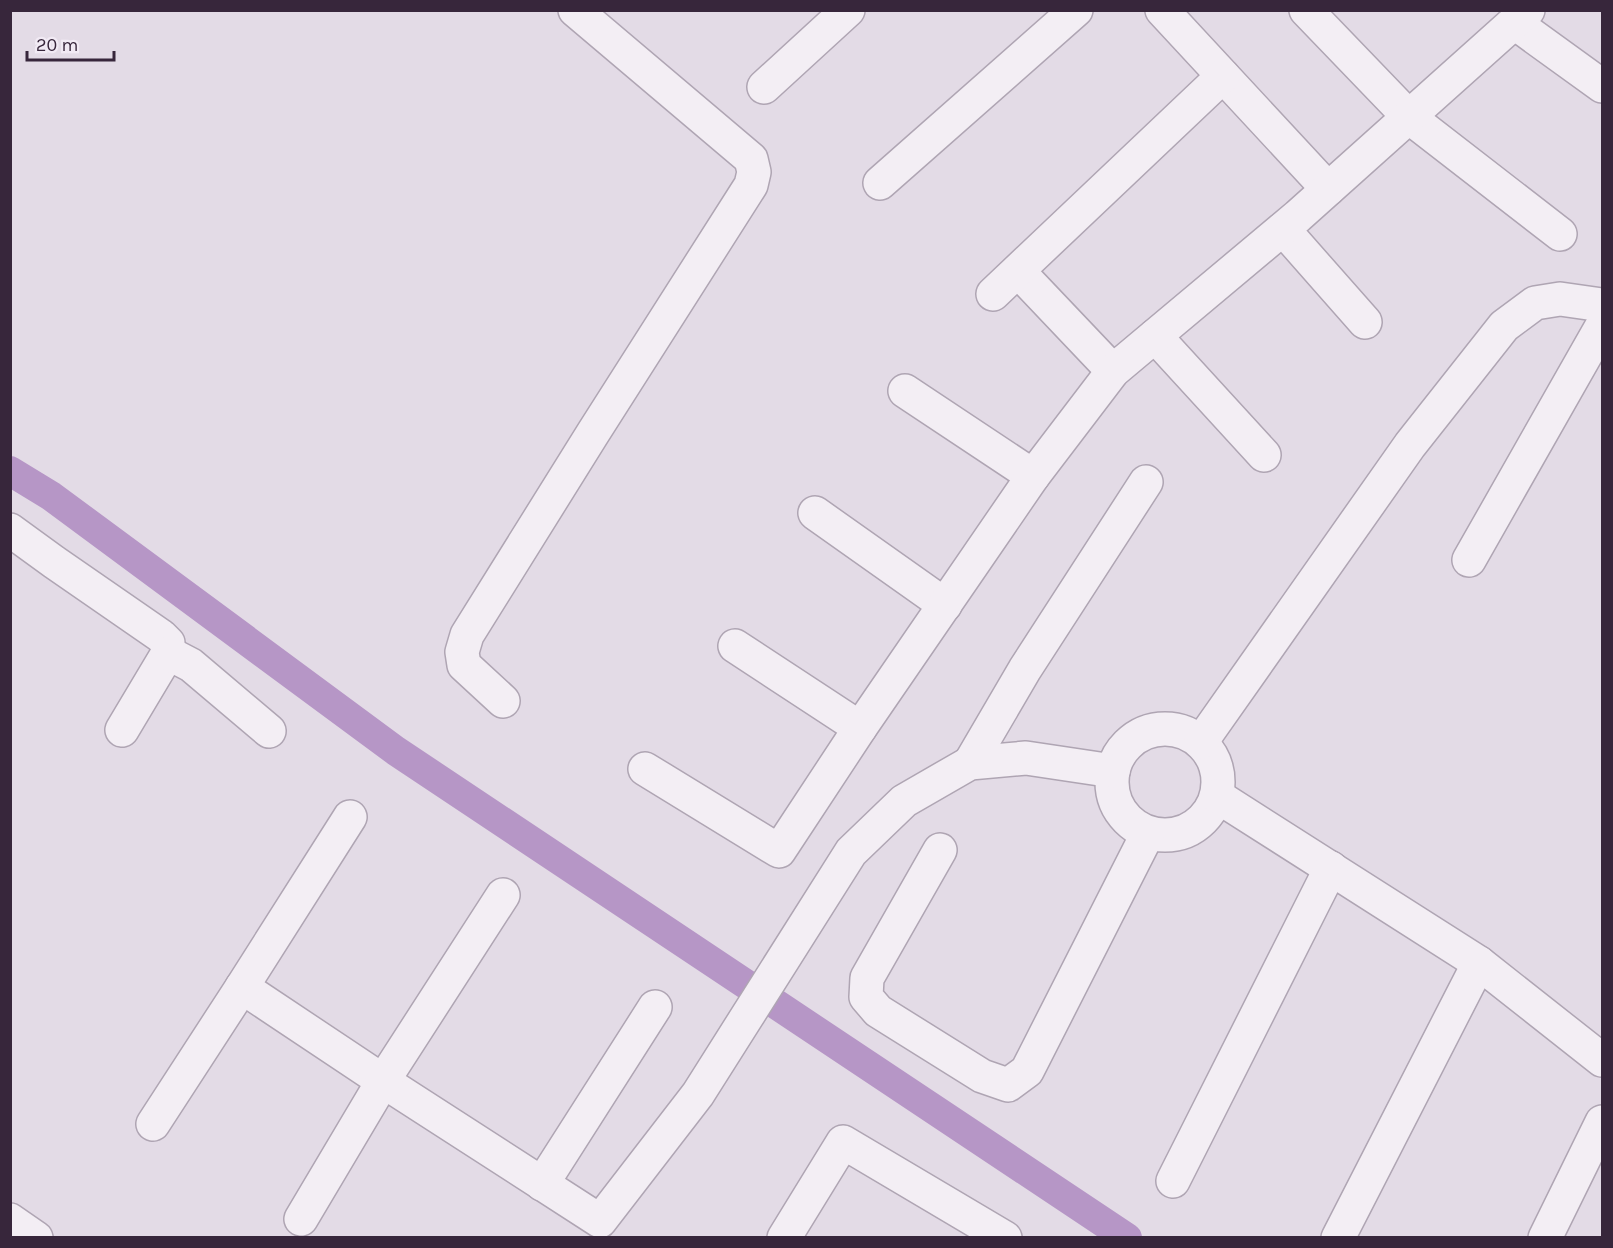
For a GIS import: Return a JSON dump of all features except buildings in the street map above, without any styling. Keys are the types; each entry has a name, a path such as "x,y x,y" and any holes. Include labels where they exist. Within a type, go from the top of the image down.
{"street":[{"path":"503,701 464,665 462,652 467,635 751,185 754,172 751,159 575,10"},
{"path":"764,87 848,10"},
{"path":"880,183 1076,10"},
{"path":"1162,10 1328,189"},
{"path":"1310,12 1409,117 1560,234"},
{"path":"645,769 779,851 860,728 1033,476 1113,371 1283,229 1522,16 1602,86"},
{"path":"993,294 1223,76"},
{"path":"1283,229 1365,322"},
{"path":"1018,271 1113,371"},
{"path":"1201,742 1410,445 1504,326 1535,303 1560,299 1602,305"},
{"path":"1469,560 1602,326"},
{"path":"1155,336 1264,455"},
{"path":"905,391 1033,476"},
{"path":"970,763 1025,669 1146,482"},
{"path":"815,513 945,605"},
{"path":"10,530 161,636 168,644 168,653 122,730"},
{"path":"735,646 860,728"},
{"path":"168,653 191,665 269,731"},
{"path":"1175,729 1201,742 1211,753 1217,767 1219,781 1217,796 1211,810 1202,821 1190,829 1176,835 1162,836 1148,833 1124,817 1116,804 1112,783 1113,771 1122,751 1132,740 1145,732 1175,729"},
{"path":"242,987 543,1184 592,1229 698,1094 851,852 904,801 970,763 1026,758 1113,771"},
{"path":"1217,796 1479,963 1602,1060"},
{"path":"153,1124 350,816"},
{"path":"940,850 867,978 866,997 878,1011 982,1076 1008,1085 1027,1071 1148,833"},
{"path":"1173,1181 1331,868"},
{"path":"301,1219 383,1081 503,896"},
{"path":"1338,1238 1479,963"},
{"path":"543,1184 655,1007"},
{"path":"1545,1238 1602,1122"},
{"path":"784,1238 843,1142 993,1234"},
{"path":"10,1220 36,1238"}],"waterway":[{"path":"10,471 51,496 396,751 1127,1238"}]}
